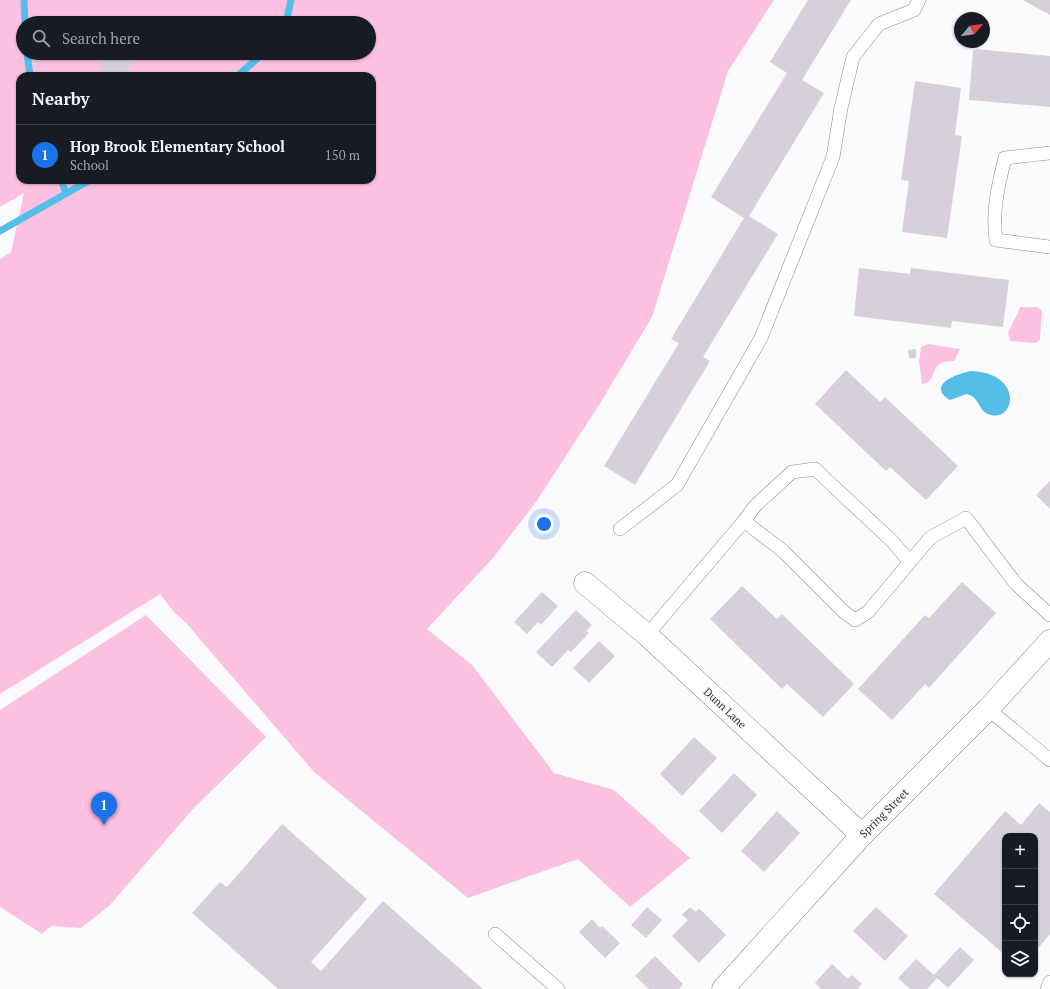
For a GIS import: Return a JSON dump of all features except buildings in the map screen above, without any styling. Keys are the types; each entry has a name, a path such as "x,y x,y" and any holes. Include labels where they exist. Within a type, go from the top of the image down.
{"main road":[{"name":"Dunn Lane","path":"585,583 647,635 862,835"},
{"name":"Spring Street","path":"723,989 862,835 988,709 1050,641"}],"lane":[{"path":"620,529 677,486 761,338 833,156 841,108 853,57 879,24 914,10 920,0"},
{"path":"1050,152 1005,158 998,187 993,221 996,240 1050,247"},
{"path":"647,635 755,506 792,472 815,469 892,541 909,561"},
{"path":"744,521 783,551 844,612 855,620 868,612 909,561 930,538 966,518 1016,584 1050,616"},
{"path":"988,709 1050,760"},
{"path":"495,934 558,989"},
{"path":"1047,989 1050,982"}],"shaded area":[{"path":"0,0 774,0 728,71 652,317 599,405 536,502 492,559 427,629 472,665 554,773 614,790 690,858 630,907 578,859 468,898 314,772 160,594 0,694 0,259 11,252 24,193 0,207"},
{"path":"1020,307 1038,307 1042,311 1040,339 1036,343 1011,341 1008,334"},
{"path":"928,344 960,349 954,361 939,364 936,367 931,379 922,384 919,361 921,347"},
{"path":"146,615 266,737 192,810 109,906 81,928 51,926 42,934 0,907 0,710"}],"water":[{"path":"972,371 989,374 1001,381 1008,389 1010,398 1009,406 1004,412 997,415 985,413 974,398 967,394 950,400 943,395 941,389 942,385 946,381 959,374"}],"waterway":[{"path":"24,0 25,16"},
{"path":"288,16 291,0"},
{"path":"28,60 29,72"},
{"path":"242,72 256,60"},
{"path":"63,184 66,193"},
{"path":"0,231 83,184"}],"place":[{"name":"Hop Brook Elementary School","path":"104,825"}]}
